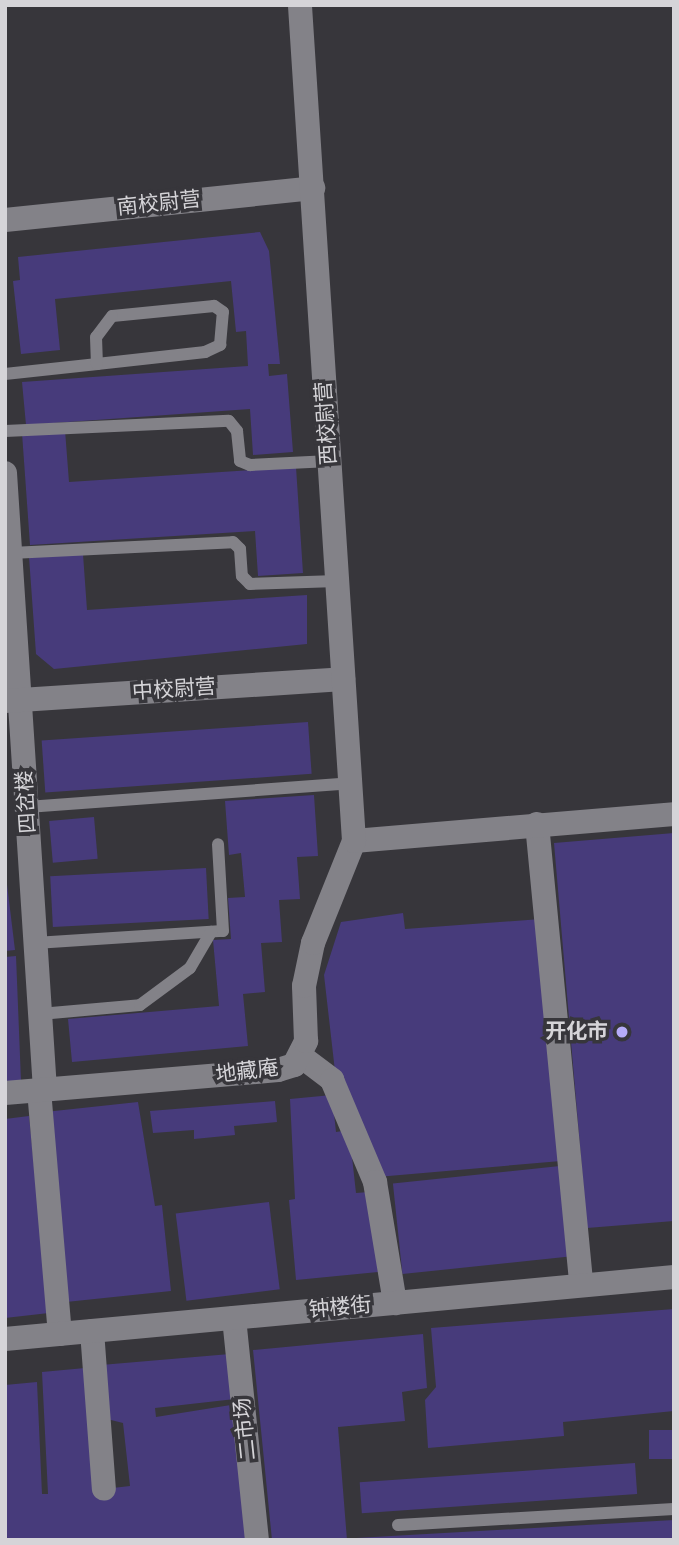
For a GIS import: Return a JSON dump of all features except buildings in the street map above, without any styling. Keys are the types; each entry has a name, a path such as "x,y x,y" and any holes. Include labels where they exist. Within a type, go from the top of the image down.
{"street":[{"name":"西校尉营","path":"300,5 354,841"},
{"name":"南校尉营","path":"5,220 313,188"},
{"name":"四岔楼","path":"5,472 11,554 13,701 27,807 42,1090 61,1334"},
{"name":"中校尉营","path":"13,701 343,679"},
{"path":"354,841 674,814"},
{"path":"537,824 581,1284"},
{"name":"地藏庵","path":"5,1093 278,1070 302,1057 304,986 313,943 354,841"},
{"path":"302,1057 332,1080 375,1182 395,1303"},
{"name":"钟楼街","path":"5,1339 674,1277"},
{"name":"二市场","path":"234,1318 257,1540"},
{"path":"92,1331 104,1489"}],"lane":[{"path":"5,374 97,364 205,352 220,345 223,312 214,306 112,316 96,337 97,364"},
{"path":"5,431 229,421 237,431 240,461 330,461"},
{"path":"11,554 233,542 240,549 242,576 250,584 337,581"},
{"path":"27,807 350,783"},
{"path":"35,943 223,932 218,845"},
{"path":"40,1014 140,1005 190,968 211,932"},
{"path":"398,1525 674,1510"}],"place":[{"name":"开化市","path":"622,1032"}]}
